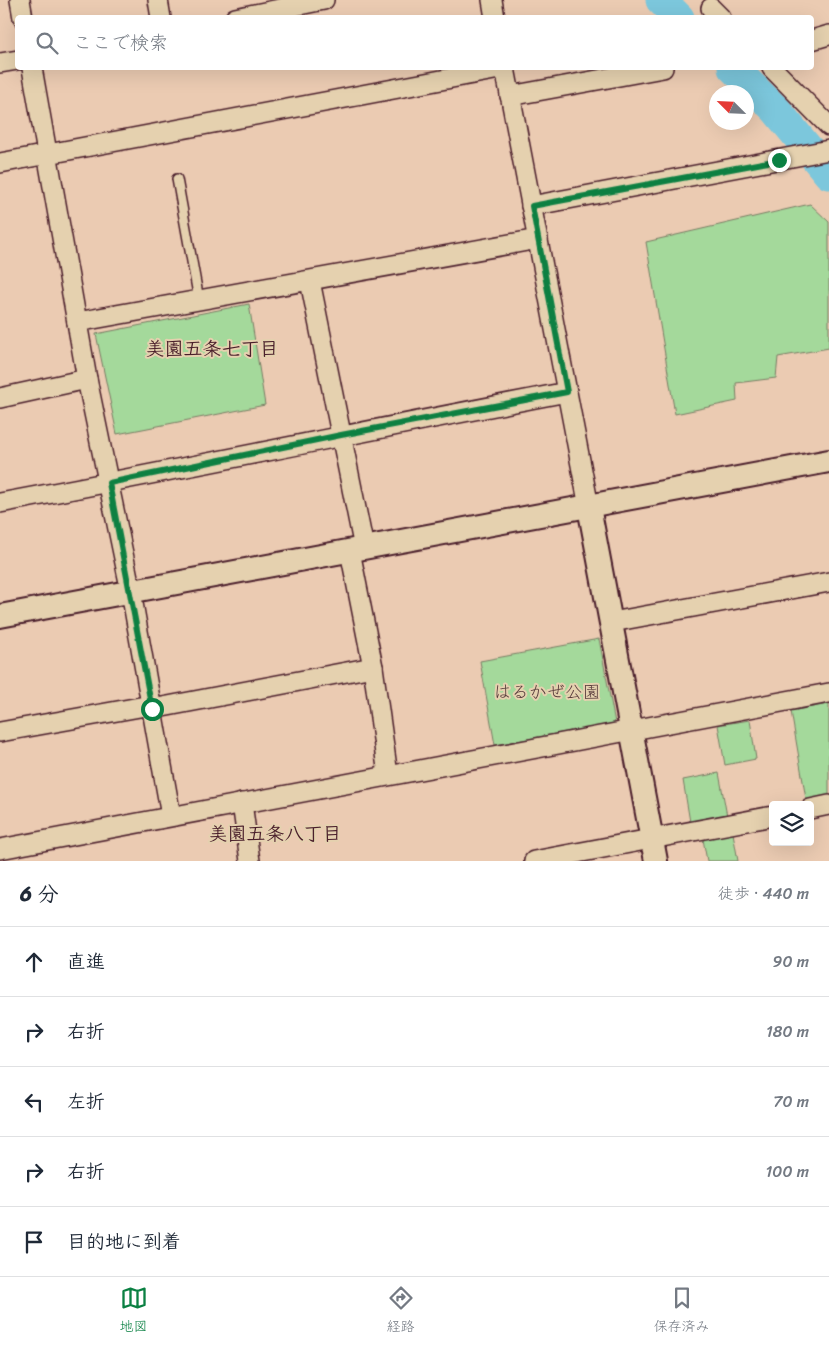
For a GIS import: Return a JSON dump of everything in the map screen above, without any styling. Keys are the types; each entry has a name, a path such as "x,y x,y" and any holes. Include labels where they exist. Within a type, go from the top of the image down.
{"street":[{"path":"20,0 22,15"},
{"path":"158,0 160,15"},
{"path":"250,15 324,0"},
{"path":"492,0 494,15"},
{"path":"814,39 829,35"},
{"path":"0,63 15,60"},
{"path":"32,70 77,322 152,707 171,816"},
{"path":"0,163 494,70"},
{"path":"505,70 656,861"},
{"path":"510,96 652,70"},
{"path":"774,70 829,126"},
{"path":"532,206 829,150"},
{"path":"77,322 538,240"},
{"path":"310,280 341,435 388,775"},
{"path":"0,398 88,379"},
{"path":"0,503 567,392"},
{"path":"0,616 829,461"},
{"path":"612,622 829,582"},
{"path":"0,732 373,668"},
{"path":"0,849 829,694"},
{"path":"242,803 250,861"},
{"path":"814,808 829,805"},
{"path":"534,861 769,817"}],"lane":[{"path":"176,179 199,300"}],"green space":[{"path":"810,204 829,222 829,348 778,357 776,378 736,383 737,401 675,414 646,242"},
{"path":"249,304 265,405 117,434 96,334"},
{"name":"はるかぜ公園","path":"599,639 615,723 495,745 480,661"},
{"path":"829,704 829,801 814,804 814,801 806,801 791,711"},
{"path":"750,720 756,759 725,765 718,725"},
{"path":"719,773 727,816 690,822 683,780"},
{"path":"733,833 738,861 707,861 703,839"}],"waterway":[{"path":"661,0 676,15"},
{"path":"735,70 776,110 829,174"}],"district":[{"name":"美園五条七丁目","path":"212,348"},
{"name":"美園五条八丁目","path":"275,833"}],"route":[{"path":"152,709 109,483 341,435 567,392 532,206 779,160"}]}
